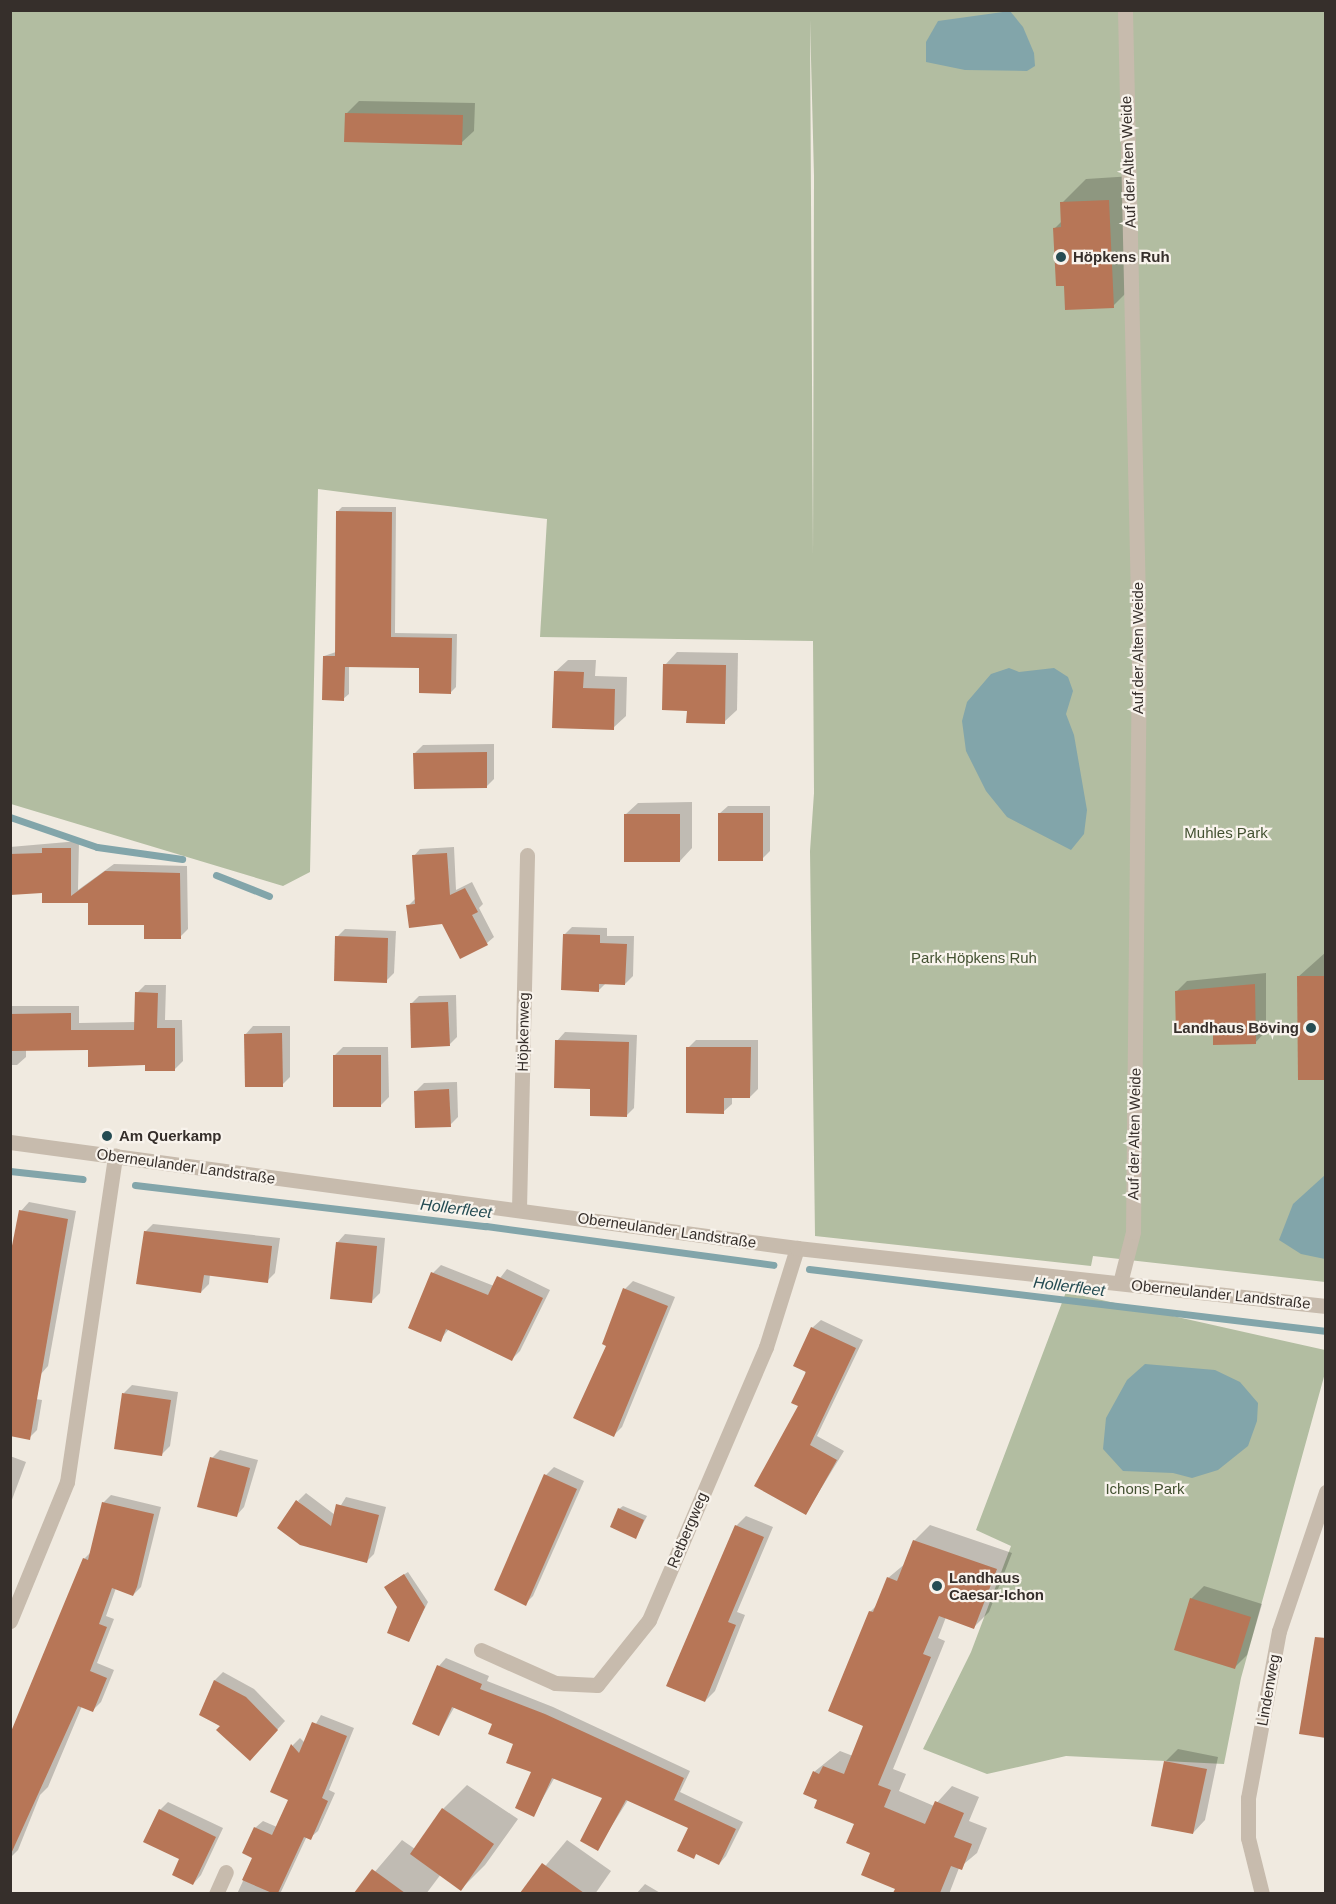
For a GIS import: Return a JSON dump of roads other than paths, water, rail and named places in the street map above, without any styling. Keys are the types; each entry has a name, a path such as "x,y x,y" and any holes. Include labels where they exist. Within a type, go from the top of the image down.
{"street":[{"name":"Auf der Alten Weide","path":"1120,1283 1133,1232 1138,658 1125,10"},
{"name":"Höpkenweg","path":"519,1209 527,855"},
{"name":"Oberneulander Landstraße","path":"10,1142 797,1248 1326,1306"},
{"path":"10,1621 67,1482 115,1156"},
{"name":"Retbergweg","path":"481,1650 555,1683 597,1685 641,1629 766,1347 797,1248"},
{"name":"Lindenweg","path":"1262,1893 1248,1838 1248,1798 1279,1631 1326,1492"},
{"path":"216,1893 226,1872"}],"water":[{"path":"1010,11 1023,27 1034,53 1035,66 1027,71 965,70 926,62 926,42 938,21"},
{"path":"1009,668 1019,672 1054,668 1068,677 1073,691 1066,714 1074,735 1087,810 1084,834 1071,850 1007,817 986,791 966,751 962,721 967,702 991,674"},
{"path":"1325,1175 1325,1259 1301,1254 1279,1240 1293,1204"},
{"path":"1145,1364 1215,1370 1240,1382 1258,1403 1257,1421 1248,1446 1218,1470 1192,1478 1173,1473 1123,1471 1103,1449 1106,1418 1127,1380"}],"waterway":[{"path":"10,817 97,847 182,859"},
{"path":"216,875 269,896"},
{"name":"Hollerfleet","path":"10,1171 83,1179"},
{"name":"Hollerfleet","path":"135,1185 486,1226 773,1265"},
{"name":"Hollerfleet","path":"809,1269 1326,1331"}],"place":[{"name":"Höpkens Ruh","path":"1061,257"},
{"name":"Landhaus Böving","path":"1311,1028"},
{"name":"Am Querkamp","path":"107,1136"},
{"name":"Landhaus Caesar-Ichon","path":"937,1586"}],"park label":[{"name":"Muhles Park","path":"1226,833"},
{"name":"Park Höpkens Ruh","path":"974,958"},
{"name":"Ichons Park","path":"1145,1489"}]}
